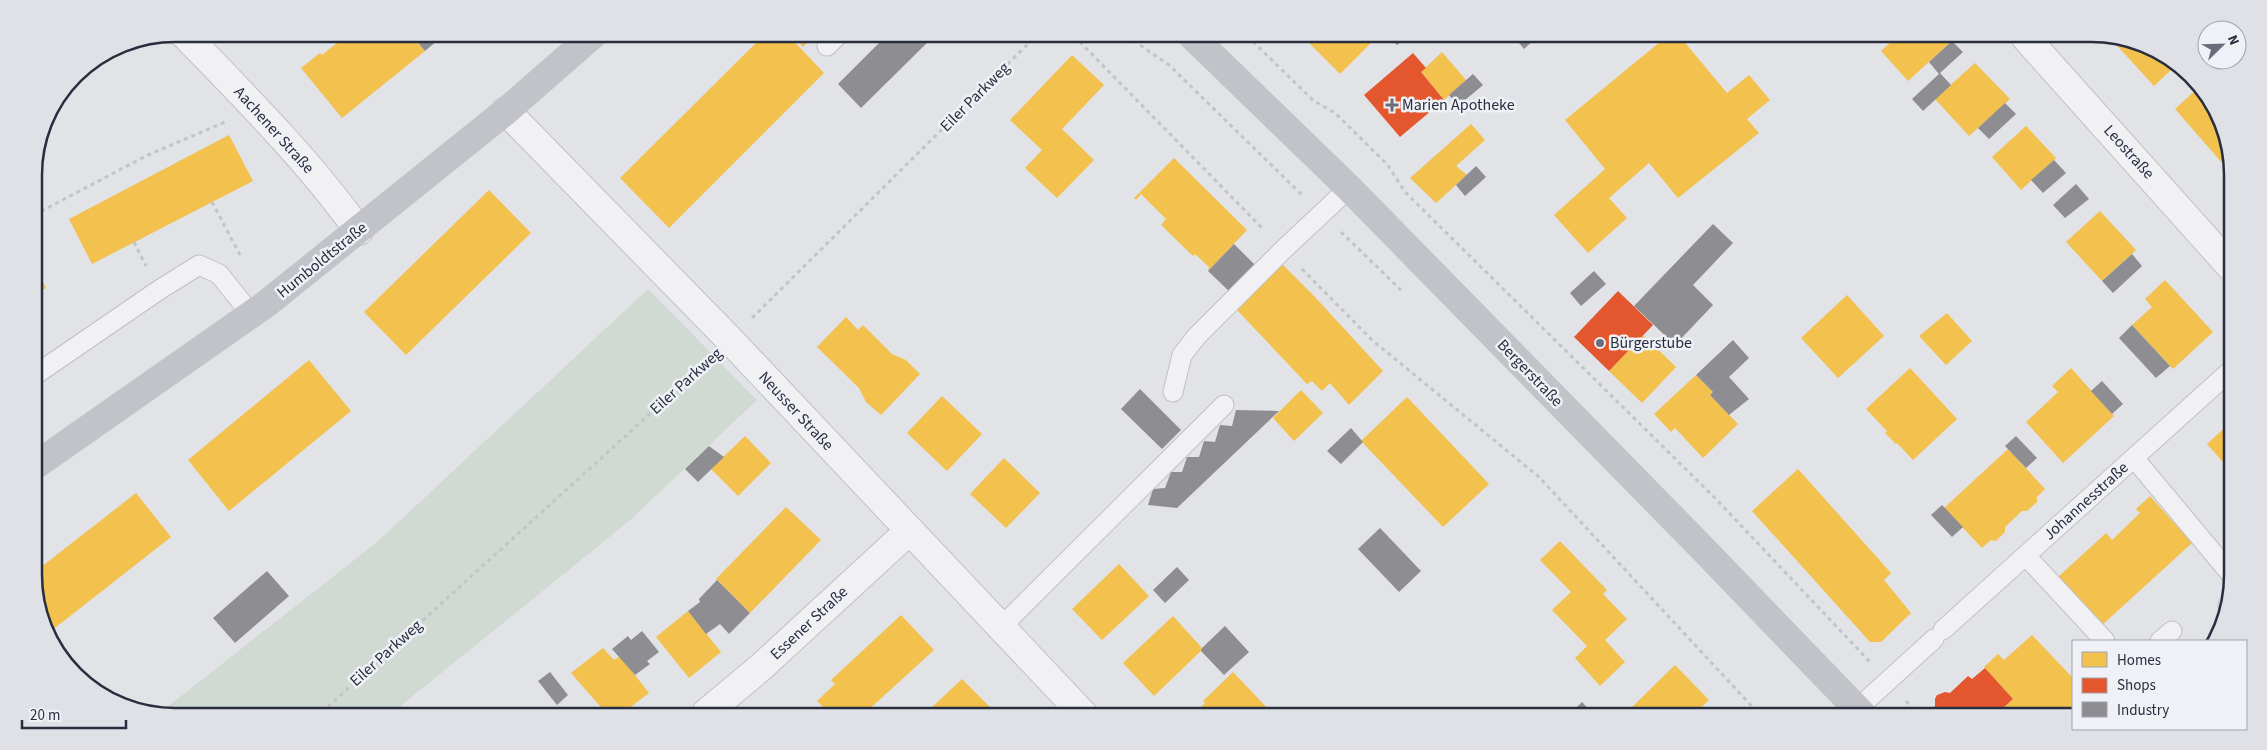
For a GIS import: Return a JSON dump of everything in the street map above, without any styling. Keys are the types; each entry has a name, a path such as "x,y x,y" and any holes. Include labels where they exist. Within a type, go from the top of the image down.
{"street":[{"name":"Bergerstraße","path":"1199,42 1349,188 1855,707"},
{"name":"Leostraße","path":"2030,42 2224,259"},
{"name":"Aachener Straße","path":"193,43 256,108 343,209 359,231"},
{"name":"Humboldtstraße","path":"42,461 251,314 359,231 506,111 584,43"},
{"name":"Neusser Straße","path":"506,111 730,340 1077,708"},
{"name":"Essener Straße","path":"712,708 760,668 909,531"}],"lane":[{"path":"1173,392 1182,355 1197,336 1283,250 1349,188"},
{"path":"42,371 158,290 199,265 219,274 251,314"},
{"name":"Johannesstraße","path":"1864,707 1888,681 1938,634 2224,377"},
{"path":"1002,627 1224,405"},
{"path":"2134,458 2224,567"},
{"path":"2026,556 2104,640"}],"path":[{"path":"1136,42 1169,65 1407,296"},
{"path":"1254,42 1314,101 1335,112 1387,164 1405,192 1715,498 1911,707"},
{"name":"Eiler Parkweg","path":"326,708 730,340 1029,43"},
{"path":"1080,43 1372,340 1539,477 1753,707"},
{"path":"43,209 148,155 256,108"}],"shaded area":[{"path":"648,289 757,400 628,522 398,708 167,707 376,543"}],"building: Homes":[{"path":"1308,42 1372,42 1340,74"},
{"path":"1660,42 1685,42 1727,93 1749,75 1770,100 1747,119 1759,133 1678,198 1649,163 1609,198 1627,218 1588,253 1554,215 1605,169 1565,120"},
{"path":"1891,42 1951,42 1908,81 1881,51"},
{"path":"337,43 418,43 425,51 342,118 301,68 320,53 322,55"},
{"path":"756,43 795,43 824,73 669,228 620,178"},
{"path":"799,43 807,43 803,47"},
{"path":"2117,45 2126,47 2158,60 2171,70 2154,86"},
{"path":"1442,52 1466,80 1444,100 1421,72"},
{"path":"1072,55 1104,85 1062,129 1094,160 1057,198 1025,168 1042,150 1010,120"},
{"path":"1975,63 2010,99 1969,136 1935,99"},
{"path":"2194,91 2211,117 2222,150 2223,164 2175,109"},
{"path":"1471,124 1485,140 1456,166 1467,175 1436,203 1410,178"},
{"path":"2026,126 2056,158 2021,190 1992,157"},
{"path":"229,135 253,181 92,264 69,219"},
{"path":"1174,158 1247,230 1208,271 1209,267 1195,254 1193,256 1161,225 1166,219 1141,194 1136,200 1134,198"},
{"path":"489,190 531,233 406,355 364,312"},
{"path":"2100,211 2136,250 2102,281 2066,242"},
{"path":"1282,264 1383,371 1349,405 1330,383 1322,391 1312,381 1307,384 1237,310"},
{"path":"2165,280 2213,332 2173,369 2132,325 2152,307 2145,299"},
{"path":"1847,295 1884,336 1838,378 1801,338"},
{"path":"1947,313 1972,341 1946,365 1919,336"},
{"path":"846,317 858,330 863,325 892,354 906,360 920,374 881,415 866,402 859,388 817,347"},
{"path":"1643,335 1676,367 1642,403 1609,371"},
{"path":"309,360 351,411 229,511 188,460"},
{"path":"1910,368 1957,419 1913,460 1885,433 1887,431 1866,409"},
{"path":"2071,368 2114,416 2063,463 2026,422 2058,392 2052,386"},
{"path":"1696,375 1713,392 1710,395 1738,424 1703,458 1675,428 1671,432 1654,414"},
{"path":"1301,390 1323,413 1294,441 1273,418"},
{"path":"942,396 982,434 947,471 907,433"},
{"path":"1407,397 1489,484 1443,527 1361,441"},
{"path":"2224,429 2224,463 2207,444"},
{"path":"745,436 771,463 738,496 711,469"},
{"path":"2008,449 2045,489 2037,497 2037,502 2027,511 2022,511 2005,527 2005,532 1996,541 1991,540 1982,548 1944,508"},
{"path":"1004,458 1040,493 1006,528 970,494"},
{"path":"1798,469 1891,573 1884,580 1911,613 1881,642 1870,642 1752,511"},
{"path":"136,493 171,537 54,628 45,600 42,566"},
{"path":"2150,496 2192,543 2101,626 2057,578 2106,533 2112,540 2140,513 2136,509"},
{"path":"786,507 821,540 750,613 716,579"},
{"path":"1560,541 1607,590 1603,594 1627,619 1605,640 1625,662 1600,686 1575,658 1587,646 1552,610 1571,592 1540,560"},
{"path":"1119,564 1149,596 1102,640 1072,609"},
{"path":"688,611 721,652 689,678 656,637"},
{"path":"901,615 934,650 871,708 824,708 817,701 835,684 831,680"},
{"path":"1173,616 1203,649 1154,696 1123,663"},
{"path":"2032,635 2072,677 2072,707 2004,707 2013,699 1984,667 1998,654 2004,660"},
{"path":"603,648 614,660 620,656 649,693 630,708 601,708 571,673"},
{"path":"1675,665 1709,700 1701,707 1632,707"},
{"path":"1233,672 1267,707 1201,707 1205,703 1203,701"},
{"path":"962,679 990,707 989,708 932,708"}],"building: Shops":[{"path":"1413,53 1426,68 1421,72 1444,100 1400,137 1364,95"},
{"path":"1618,291 1653,325 1609,371 1574,337"},
{"path":"1985,668 2013,699 2004,707 1934,707 1937,695 1945,692 1950,693 1968,676 1972,679"}],"building: Industry":[{"path":"1518,42 1531,42 1524,49"},
{"path":"1951,42 1963,52 1940,73 1951,85 1923,111 1912,99 1939,74 1929,62"},
{"path":"418,43 435,43 425,51"},
{"path":"879,43 927,43 861,108 838,84"},
{"path":"1473,74 1483,85 1458,106 1449,95"},
{"path":"2005,103 2016,114 1989,139 1978,128"},
{"path":"2054,160 2066,173 2043,193 2031,180"},
{"path":"1476,166 1486,177 1465,196 1456,185"},
{"path":"2076,184 2089,199 2065,218 2053,205"},
{"path":"1713,224 1733,243 1693,285 1713,305 1675,345 1634,306"},
{"path":"1234,244 1258,268 1232,294 1208,271"},
{"path":"2132,254 2142,266 2113,293 2102,281"},
{"path":"1594,271 1606,284 1581,306 1570,293"},
{"path":"2132,325 2170,366 2156,378 2119,338"},
{"path":"1733,340 1749,358 1729,377 1749,399 1729,415 1710,395 1713,392 1696,375"},
{"path":"2102,381 2123,404 2112,414 2091,391"},
{"path":"1140,389 1181,430 1162,449 1121,409"},
{"path":"1236,410 1279,411 1177,508 1148,505 1153,489 1165,488 1171,472 1182,472 1187,457 1199,457 1204,441 1215,442 1220,425 1232,426"},
{"path":"1351,428 1363,442 1341,464 1327,451"},
{"path":"2016,436 2037,458 2026,468 2005,446"},
{"path":"709,446 724,457 698,482 685,469"},
{"path":"1942,505 1963,527 1952,537 1931,515"},
{"path":"1380,528 1421,571 1399,592 1358,549"},
{"path":"1177,567 1189,580 1165,603 1153,590"},
{"path":"267,571 289,596 235,643 213,618"},
{"path":"717,580 750,613 729,634 720,624 706,634 688,611 700,602 699,599"},
{"path":"1225,626 1249,652 1224,675 1201,651"},
{"path":"642,631 659,652 647,661 650,664 635,675 612,649 628,636 631,640"},
{"path":"550,672 568,695 557,705 538,681"},
{"path":"1582,702 1587,707 1577,707"}],"place":[{"name":"Marien Apotheke","path":"1392,105"},
{"name":"Bürgerstube","path":"1600,343"}]}
